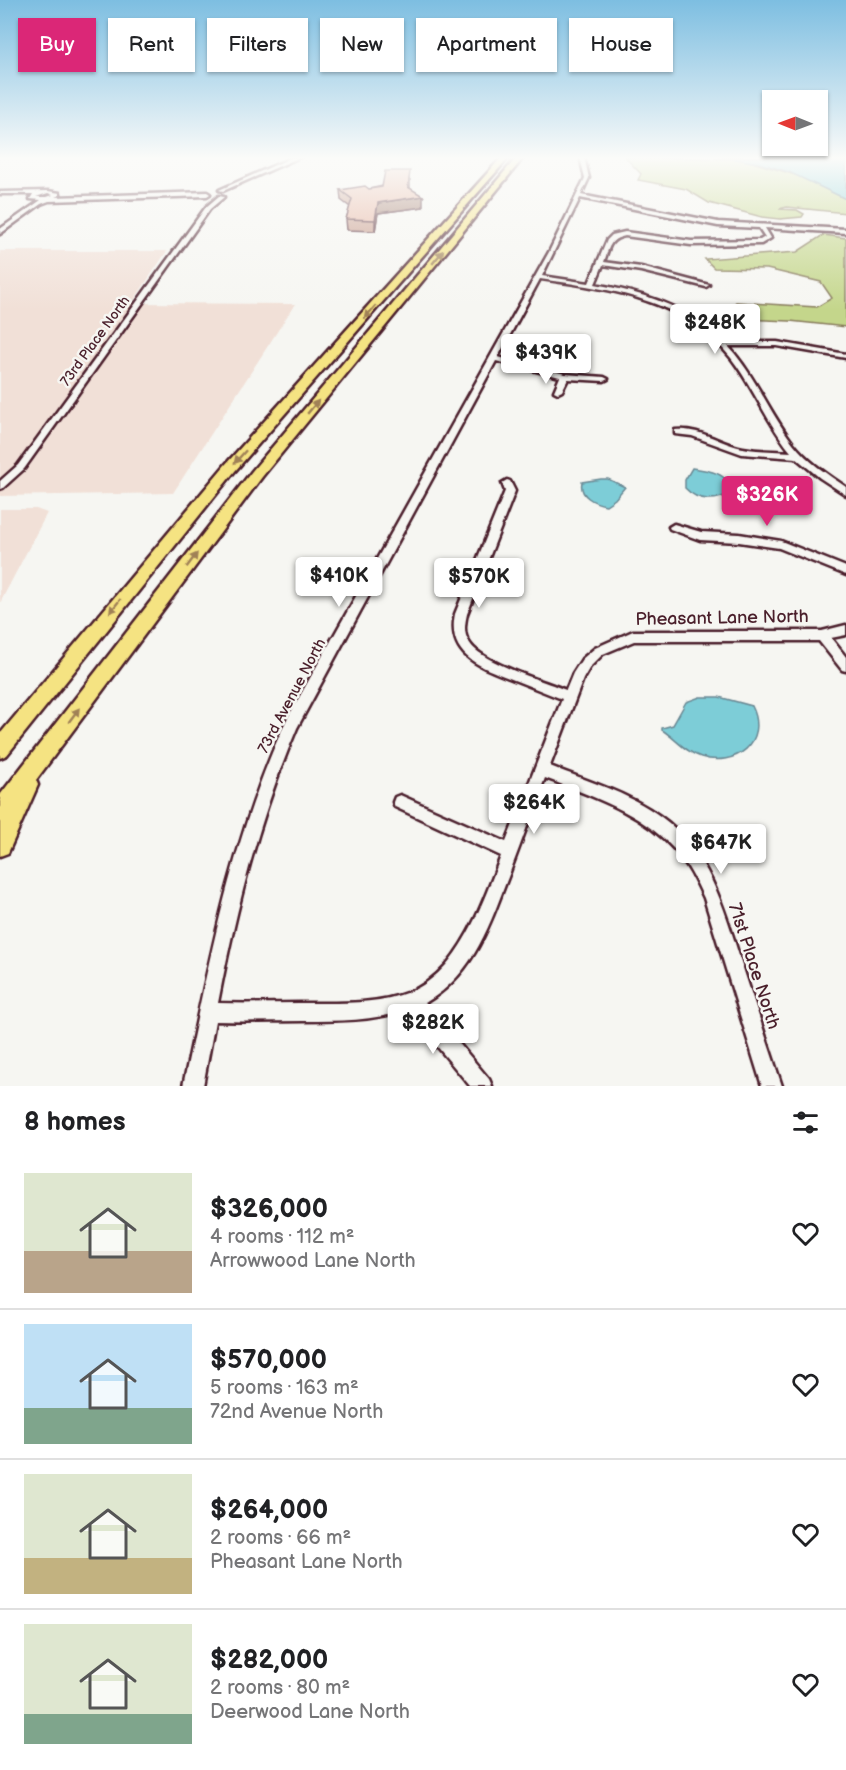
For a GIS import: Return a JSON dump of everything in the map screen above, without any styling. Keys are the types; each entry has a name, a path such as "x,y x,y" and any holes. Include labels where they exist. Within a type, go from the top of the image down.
{"highway":[{"path":"0,744 230,468 471,208"},
{"path":"0,812 257,474 476,208"},
{"path":"0,749 37,701"},
{"path":"0,845 38,761"}],"street":[{"path":"0,232 27,208"},
{"path":"15,219 34,208"},
{"name":"73rd Place North","path":"0,486 21,467 208,208"},
{"name":"73rd Avenue North","path":"193,1086 242,855 273,763 291,724 538,277 572,208"},
{"path":"636,208 708,222 846,231"},
{"path":"592,284 609,241 618,235 629,234 691,243 761,242 768,238 761,226"},
{"path":"600,263 641,269 706,285"},
{"path":"538,277 627,291 675,309 699,325 722,344 738,363 779,430 799,455 846,492"},
{"path":"722,344 777,344 846,356"},
{"path":"494,358 565,376 604,379"},
{"path":"558,392 565,376"},
{"path":"678,432 693,434 742,451 799,455"},
{"path":"507,483 510,491 461,614 458,626 459,636 465,649 474,657 570,697"},
{"path":"674,527 700,536 740,538 781,545 846,571"},
{"name":"Pheasant Lane North","path":"209,1012 363,1012 412,1002 430,992 468,953 482,924 577,677 586,663 599,651 633,636 822,636 846,630"},
{"path":"822,636 846,666"},
{"name":"71st Place North","path":"542,770 654,819 688,852 702,873 711,897 772,1086"},
{"path":"400,802 510,852"},
{"path":"412,1002 482,1086"}],"shaded area":[{"path":"0,251 167,251 132,303 295,304 173,493 0,496"},
{"path":"0,509 36,509 47,513 0,603"}],"green space":[{"path":"727,208 784,208 779,209 797,210 804,214 802,217 780,219"},
{"path":"794,208 846,208 846,213"},
{"path":"823,235 846,238 846,327 743,319 723,313 736,302 817,307 832,298 821,282 767,269 714,268 705,259 797,252"}],"water":[{"path":"692,468 711,471 723,477 732,492 714,499 701,498 690,493 685,488 685,480"},
{"path":"608,479 625,487 615,499 606,505 588,498 582,487 582,482"},
{"path":"700,697 719,697 752,706 756,719 756,731 753,741 746,749 726,759 701,757 690,752 662,730 662,728 673,725 686,702"}],"building":[{"path":"349,208 377,208 375,220 346,219"}]}
